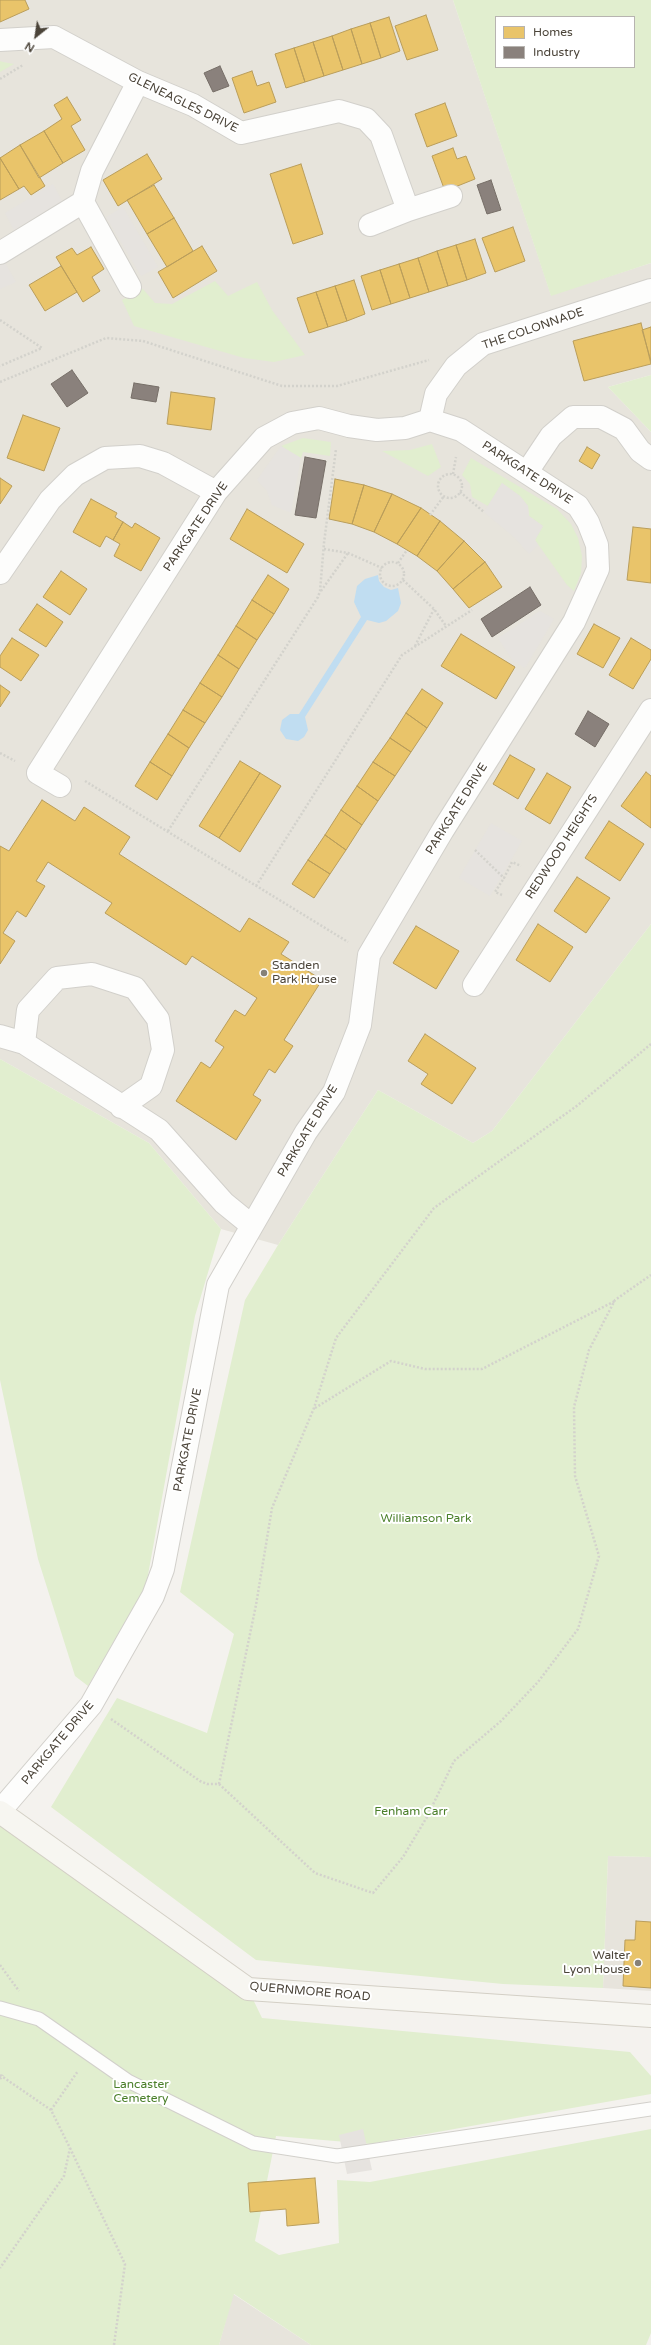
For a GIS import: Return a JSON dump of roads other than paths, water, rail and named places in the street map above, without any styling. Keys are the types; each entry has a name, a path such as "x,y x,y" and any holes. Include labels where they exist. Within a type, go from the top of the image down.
{"street":[{"name":"GLENEAGLES DRIVE","path":"0,40 54,37 138,82 193,105 240,133 339,111 366,119 381,135 408,210"},
{"path":"0,253 83,202 92,171 138,82"},
{"path":"370,225 408,210 451,196"},
{"path":"83,202 130,286"},
{"name":"THE COLONNADE","path":"430,420 436,394 456,366 483,344 651,290"},
{"path":"528,472 551,436 573,417 601,417 624,429 640,451 651,459"},
{"name":"PARKGATE DRIVE","path":"0,1812 91,1705 153,1596 163,1568 218,1285 251,1225 306,1132 334,1092 360,1025 369,955 443,830 574,622 598,569 597,545 588,522 578,506 528,472 461,430 430,420 405,428 377,430 340,424 319,418 292,423 264,438 216,492 38,773 60,786"},
{"path":"0,573 50,500 75,475 105,458 140,456 163,462 216,492"},
{"name":"REDWOOD HEIGHTS","path":"474,985 651,710"},
{"path":"24,1043 28,1010 57,978 92,974 135,988 158,1019 163,1050 151,1086 121,1107"},
{"path":"0,1036 24,1043 121,1107 159,1130 224,1203 251,1225"},
{"name":"QUERNMORE ROAD","path":"0,1812 248,1989 651,2016"}],"lane":[{"path":"0,2008 39,2019 128,2081 253,2143 314,2153 337,2156 651,2109"}],"water":[{"path":"378,575 379,581 384,587 391,590 398,588 401,603 398,611 386,621 379,623 367,620 305,717 308,730 304,737 298,741 286,739 280,730 282,720 290,714 299,714 361,617 354,602 357,586 365,579"}],"place":[{"name":"Standen Park House","path":"264,973"},
{"name":"Walter Lyon House","path":"638,1963"}],"park label":[{"name":"Williamson Park","path":"426,1519"},
{"name":"Fenham Carr","path":"411,1812"},
{"name":"Lancaster Cemetery","path":"141,2092"}]}
